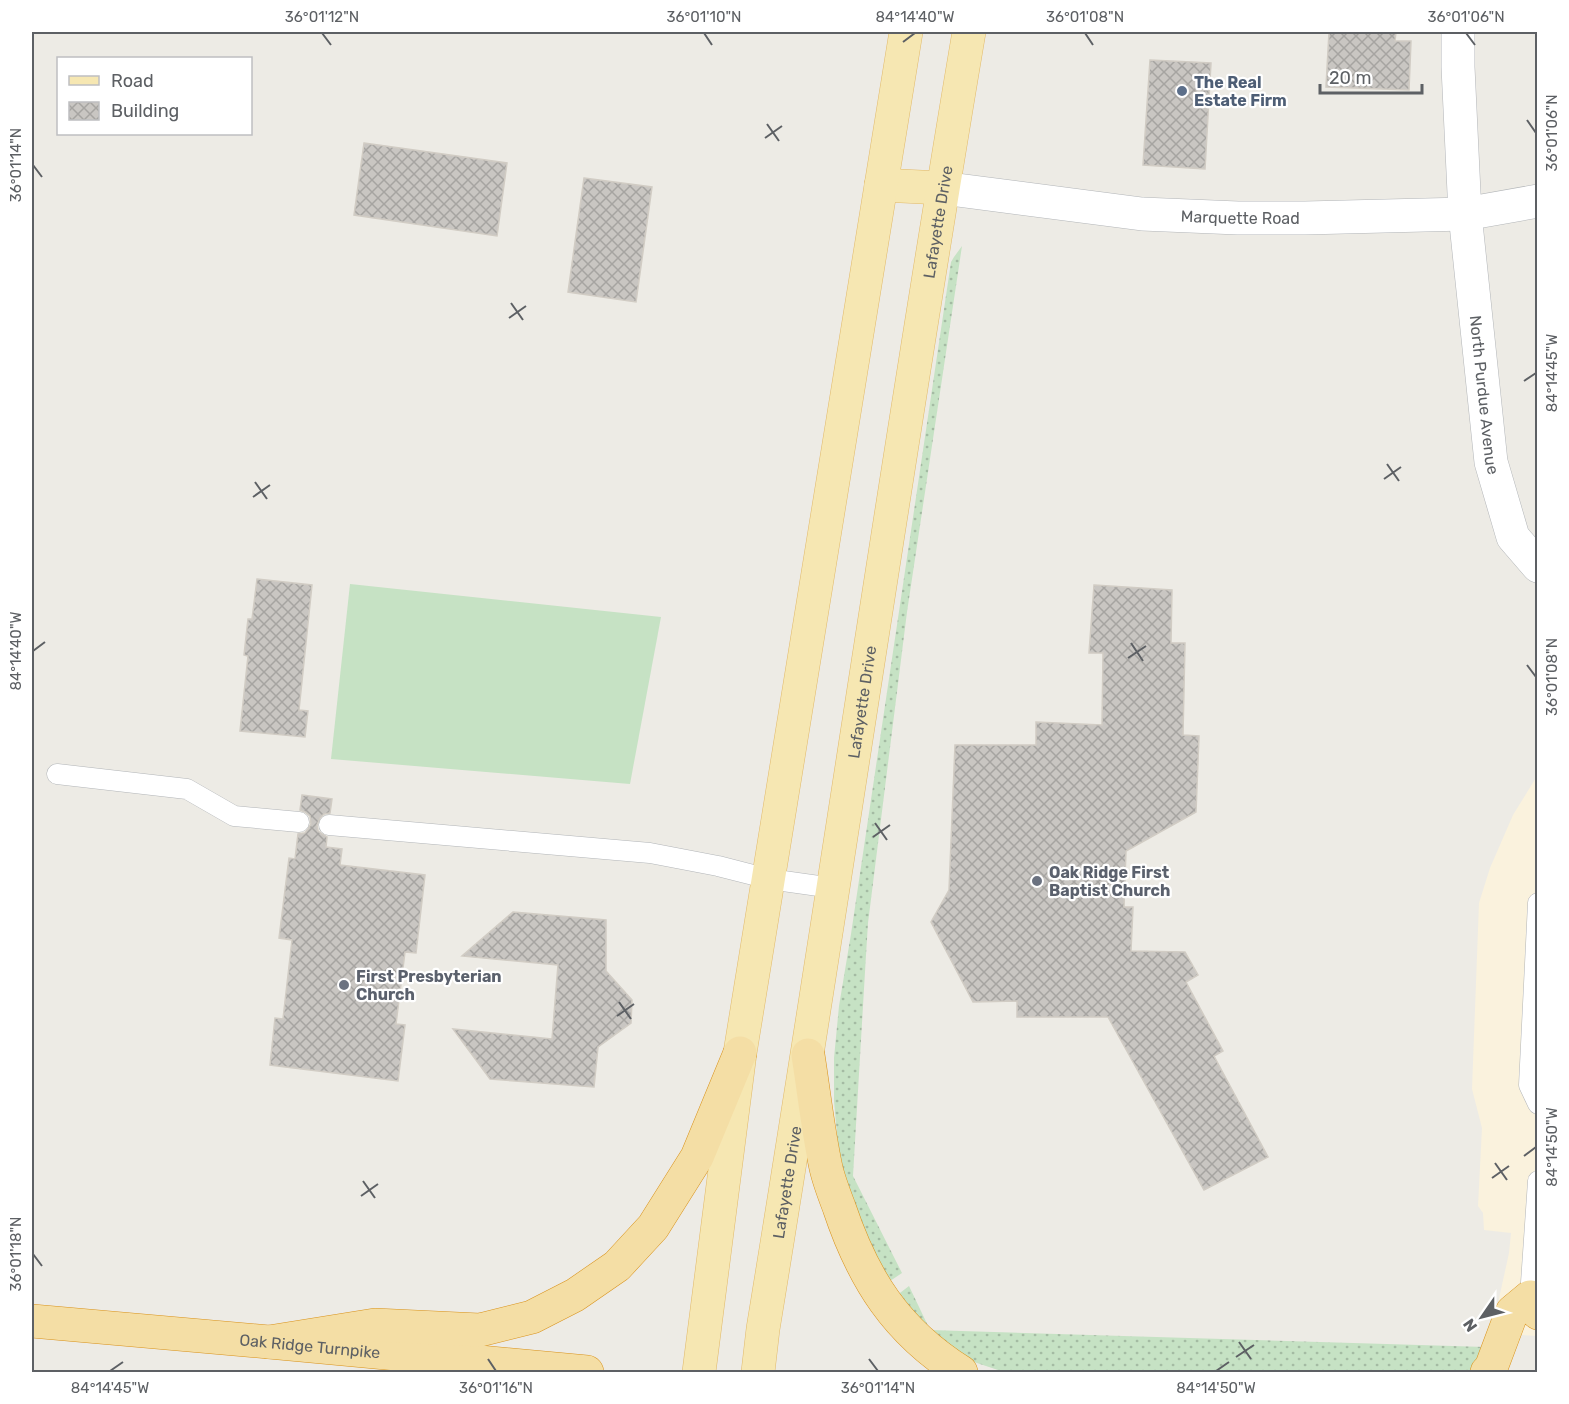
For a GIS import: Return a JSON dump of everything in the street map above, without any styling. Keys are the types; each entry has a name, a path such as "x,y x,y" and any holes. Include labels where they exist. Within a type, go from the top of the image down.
{"highway":[{"path":"269,1342 375,1325 480,1330 532,1317 575,1295 616,1266 653,1227 697,1157 740,1053"},
{"path":"808,1055 826,1169 858,1257 891,1312 939,1359 960,1372"},
{"path":"1487,1372 1491,1368 1512,1312 1534,1290"},
{"name":"Oak Ridge Turnpike","path":"32,1321 587,1372"}],"main road":[{"path":"699,1372 740,1053 906,32"},
{"name":"Lafayette Drive","path":"758,1372 942,188 969,32"},
{"path":"881,184 942,188"}],"street":[{"name":"North Purdue Avenue","path":"1458,32 1465,214 1491,462 1513,537 1538,567"},
{"name":"Marquette Road","path":"942,188 1142,214 1294,218 1465,214 1538,201"}],"lane":[{"path":"57,774 187,789 234,816 299,822"},
{"path":"329,825 650,853 718,866 769,879 833,888"},
{"path":"1538,903 1535,1031 1529,1085 1538,1104"},
{"path":"1534,1290 1538,1181"}],"shaded area":[{"path":"1537,776 1537,1336 1491,1335 1509,1253 1511,1233 1484,1230 1483,1213 1478,1206 1482,1128 1472,1089 1479,903 1490,868 1513,815"}],"green space":[{"path":"962,246 907,612 868,923 853,1176 902,1273 887,1283 864,1242 845,1180 838,1145 834,1101 834,1058 839,1006 951,262"},
{"path":"350,584 661,617 630,784 331,759"},
{"path":"909,1286 930,1330 896,1296"},
{"path":"930,1330 1486,1347 1480,1359 1468,1372 1004,1372 965,1359 947,1347"}],"building":[{"path":"1329,32 1396,32 1395,41 1411,41 1409,90 1326,87"},
{"path":"1150,60 1211,63 1205,169 1143,165"},
{"path":"364,143 507,163 497,236 354,215"},
{"path":"584,178 652,187 636,302 568,292"},
{"path":"257,579 312,585 299,710 308,711 305,737 240,731 248,656 244,655 248,619 252,619"},
{"name":"Oak Ridge First Baptist Church","path":"1094,585 1172,590 1171,643 1185,643 1183,735 1199,736 1196,812 1126,851 1124,907 1133,907 1131,951 1185,952 1198,975 1186,982 1223,1051 1214,1056 1268,1157 1204,1190 1108,1017 1017,1017 1017,1001 973,1002 931,922 949,890 955,745 1036,745 1036,722 1102,725 1103,653 1089,653"},
{"name":"First Presbyterian Church","path":"302,795 332,799 330,813 324,814 317,825 318,831 327,837 326,847 342,849 340,865 425,875 416,953 405,952 396,1024 405,1025 398,1081 270,1065 275,1018 283,1019 292,940 279,938 289,858 295,859 298,834 305,833 311,824 310,816 300,810"},
{"path":"513,912 606,920 606,971 632,1000 631,1023 598,1047 594,1087 490,1079 453,1029 552,1039 558,965 462,956"}],"place":[{"name":"The Real Estate Firm","path":"1182,91"},
{"name":"Oak Ridge First Baptist Church","path":"1037,881"},
{"name":"First Presbyterian Church","path":"344,985"}]}
